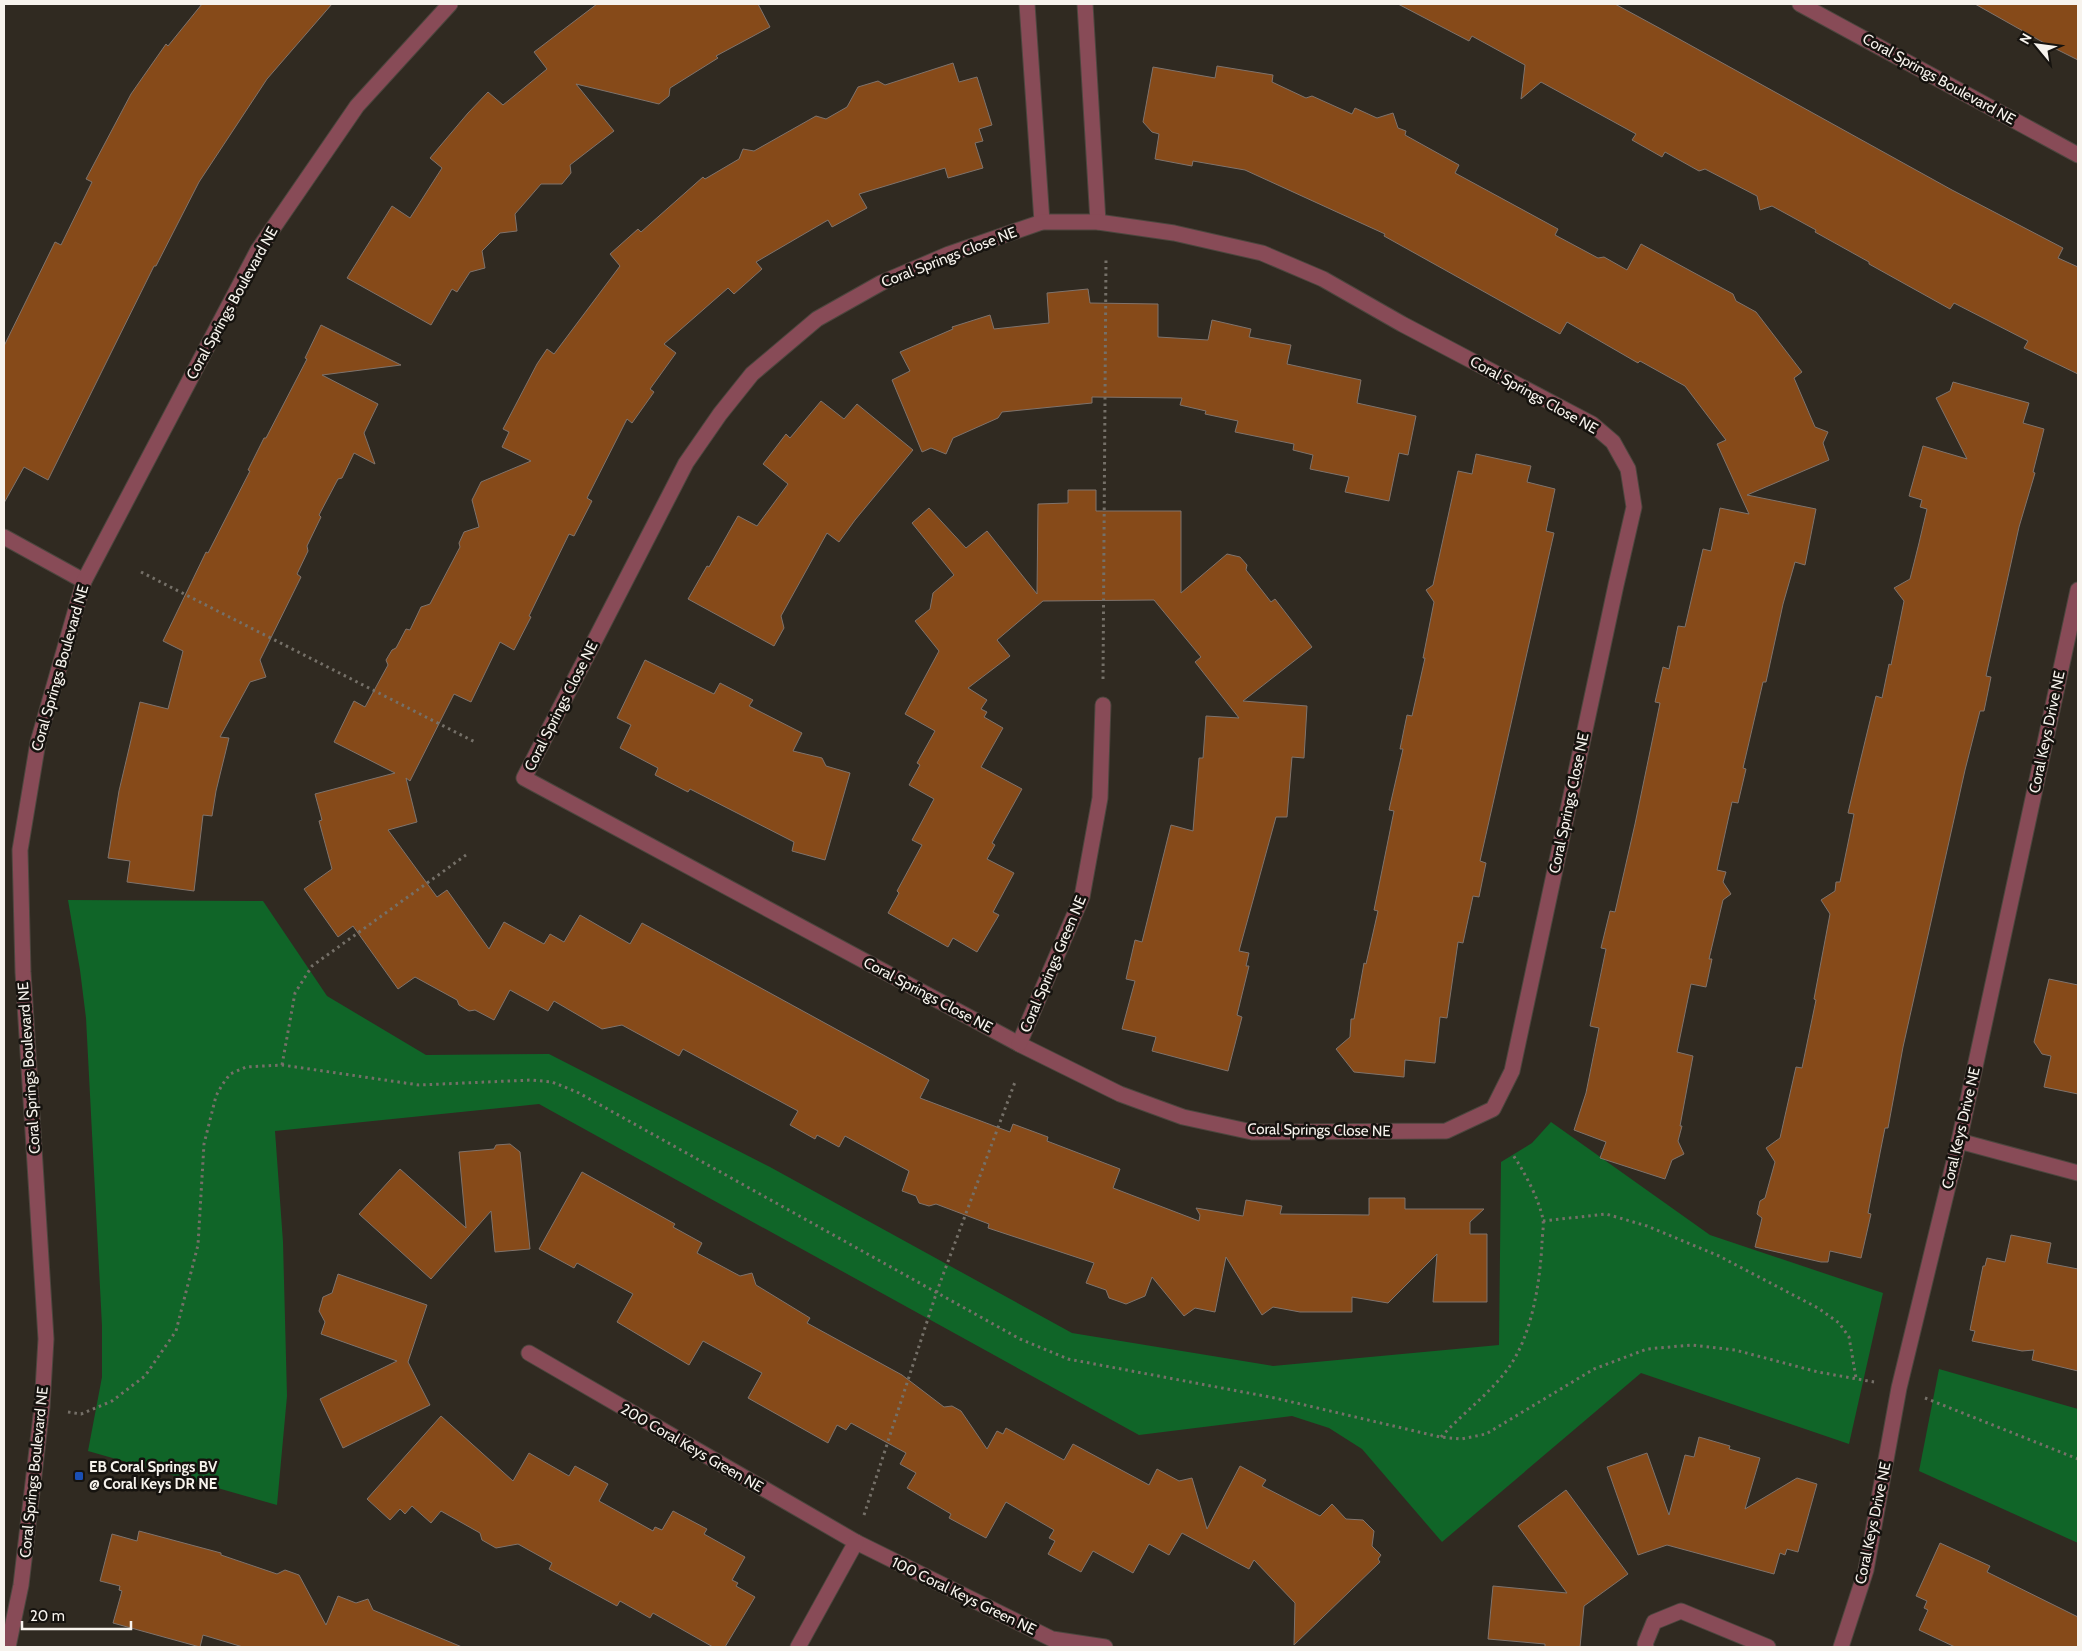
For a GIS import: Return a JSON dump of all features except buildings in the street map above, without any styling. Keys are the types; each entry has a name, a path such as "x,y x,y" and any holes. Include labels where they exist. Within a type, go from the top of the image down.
{"street":[{"name":"Coral Springs Boulevard NE","path":"8,1647 21,1585 42,1407 46,1340 23,972 20,850 38,742 84,581 258,250 357,106 450,4"},
{"path":"1027,4 1042,222"},
{"path":"1085,4 1098,222"},
{"name":"Coral Springs Boulevard NE","path":"1800,4 2078,155"},
{"name":"Coral Springs Close NE","path":"1042,222 1098,222 1174,232 1262,253 1323,279 1592,424 1613,442 1628,469 1634,507 1512,1071 1493,1109 1446,1131 1252,1132 1183,1117 1120,1094 1019,1044 524,778 686,463 720,414 752,374 817,319 881,283 949,254 1042,222"},
{"path":"4,537 84,581"},
{"name":"Coral Keys Drive NE","path":"1841,1647 1866,1570 1899,1388 1959,1141 2078,590"},
{"name":"Coral Springs Green NE","path":"1019,1044 1082,897 1100,798 1103,704"},
{"path":"1959,1141 2078,1173"},
{"name":"200 Coral Keys Green NE","path":"529,1353 856,1542"},
{"path":"798,1647 856,1542"},
{"name":"100 Coral Keys Green NE","path":"856,1542 1052,1639 1105,1647"},
{"path":"1646,1647 1645,1644 1654,1622 1681,1611 1768,1647"}],"path":[{"path":"1103,704 1106,259"},
{"path":"140,572 475,742"},
{"path":"282,1065 295,993 312,966 466,855"},
{"path":"42,1407 81,1414 112,1401 145,1376 176,1330 198,1245 204,1144 216,1096 230,1074 246,1067 282,1065 419,1085 532,1080 552,1082 577,1092 937,1291 1020,1339 1068,1359 1275,1398 1440,1437 1461,1439 1486,1434 1594,1368 1648,1349 1692,1345 1735,1350 1818,1372 1899,1388 2078,1459"},
{"path":"856,1542 937,1291 1015,1082"},
{"path":"1440,1437 1463,1413 1490,1390 1509,1368 1525,1335 1535,1303 1541,1273 1543,1221 1525,1172 1513,1155"},
{"path":"1543,1221 1606,1214 1647,1226 1719,1256 1818,1308 1839,1323 1849,1337 1856,1378"}],"green space":[{"path":"68,900 263,901 327,996 426,1055 549,1054 770,1167 1072,1333 1273,1366 1499,1345 1501,1162 1532,1143 1551,1122 1710,1235 1883,1293 1849,1444 1641,1373 1442,1542 1362,1449 1329,1428 1292,1416 1139,1435 539,1104 275,1131 283,1242 287,1396 277,1505 88,1451 102,1377 102,1326 86,1018"},
{"path":"1939,1369 2078,1409 2078,1543 1919,1471"}],"place":[{"name":"EB Coral Springs BV @ Coral Keys DR NE","path":"79,1476"}]}
